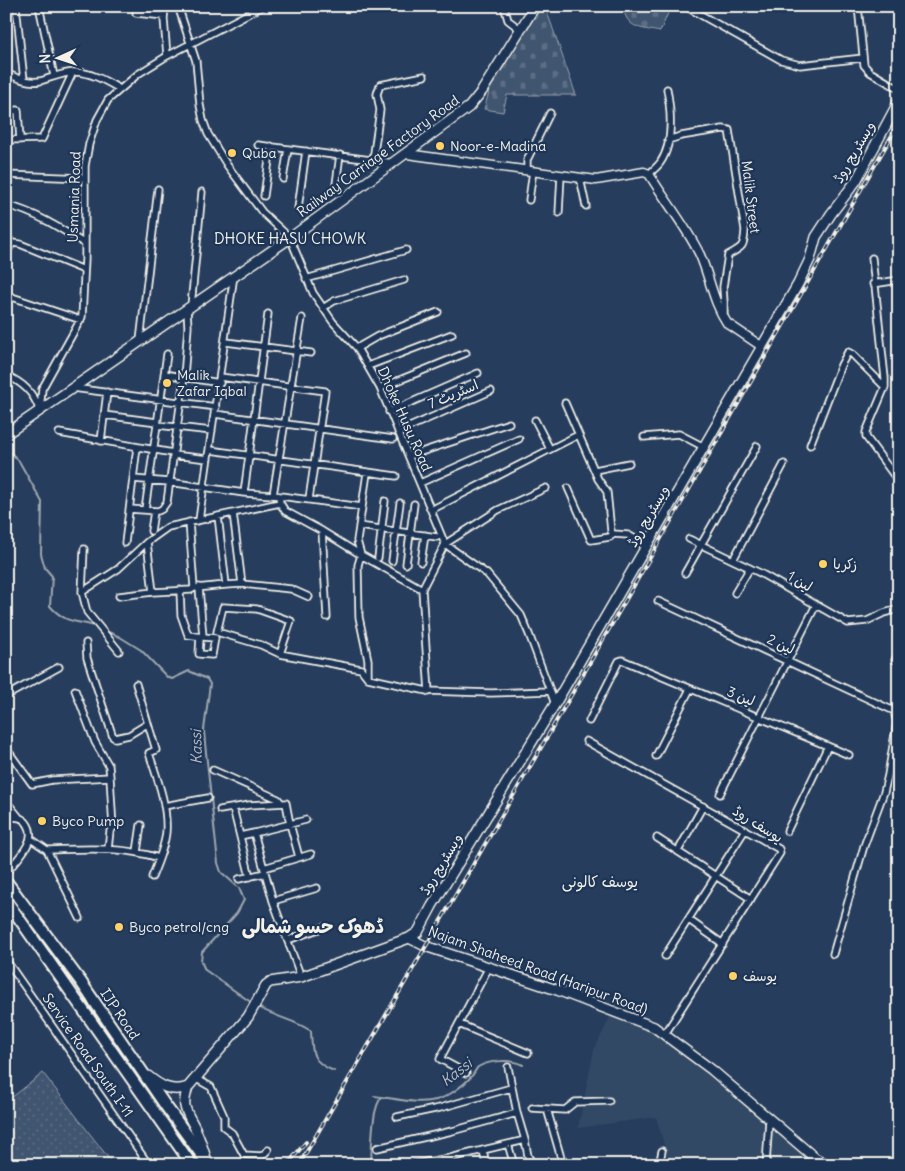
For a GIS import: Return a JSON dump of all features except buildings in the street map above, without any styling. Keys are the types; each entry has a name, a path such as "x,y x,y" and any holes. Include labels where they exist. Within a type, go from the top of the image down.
{"highway":[{"name":"IJP Road","path":"6,881 209,1165"},
{"name":"IJP Road","path":"6,900 192,1165"},
{"path":"55,971 67,964"}],"main road":[{"name":"Railway Carriage Factory Road","path":"7,433 290,238 469,107 482,91 535,6"},
{"name":"ویسٹریج روڈ","path":"409,938 418,932 555,704 798,284 810,259 816,238 831,214 856,181 899,101"},
{"name":"Najam Shaheed Road (Haripur Road)","path":"195,1078 245,1018 259,995 270,982 301,976 409,938 425,946 489,967 654,1027 712,1070 815,1158 828,1165"},
{"path":"138,1066 155,1082 165,1087 174,1090 188,1087"},
{"path":"195,1078 188,1087 184,1097 184,1108 194,1126 209,1165"}],"street":[{"path":"16,6 24,80"},
{"path":"39,6 54,76"},
{"path":"165,6 167,56"},
{"name":"Dhoke Husu Road","path":"178,6 196,61 203,120 208,134 227,165 262,212 290,238 313,293 333,322 357,348 368,366 380,388 445,544"},
{"name":"Usmania Road","path":"40,411 42,389 81,320 85,244 85,166 89,144 97,120 108,100 138,74 167,56 263,6"},
{"path":"504,6 508,20 521,30"},
{"path":"686,6 781,60 800,65 863,58"},
{"path":"858,6 864,65 870,72 899,89"},
{"path":"136,13 164,16"},
{"path":"6,73 33,82 73,72 83,73 101,78 120,89"},
{"path":"6,140 42,139 73,72"},
{"path":"373,160 380,110 377,94 380,85 424,76"},
{"path":"649,174 660,162 668,140 670,109 667,89"},
{"path":"6,104 6,111 18,110 20,140"},
{"path":"530,200 530,170 527,160 550,113"},
{"name":"Malik Street","path":"668,140 723,129 729,130 746,230 744,245 728,255 723,287 724,317"},
{"path":"258,145 394,163"},
{"path":"264,196 271,146"},
{"path":"283,179 288,149"},
{"path":"298,208 306,151"},
{"path":"407,154 596,180 644,172 649,174 684,225 700,255 716,302 727,322 761,346"},
{"path":"336,184 340,156"},
{"path":"6,174 85,178"},
{"path":"559,213 562,176"},
{"path":"580,178 586,206"},
{"path":"140,341 158,189"},
{"path":"129,509 154,511 165,506 184,377 189,307 202,192"},
{"path":"6,205 22,209 65,231 85,244"},
{"path":"6,236 12,243 20,244 84,270"},
{"path":"6,254 12,243"},
{"path":"306,279 406,250"},
{"path":"872,258 873,284 885,387 866,432 866,438 899,482"},
{"path":"199,520 226,342 234,275"},
{"path":"323,308 334,301 404,280"},
{"path":"873,284 899,280"},
{"path":"6,295 81,320"},
{"path":"357,348 378,336 438,312"},
{"path":"244,493 268,314"},
{"path":"302,318 279,460 276,495 285,510 422,589"},
{"path":"368,366 452,334"},
{"path":"226,342 311,353"},
{"path":"810,445 841,365 848,352 885,387"},
{"path":"380,388 466,353"},
{"path":"145,510 167,354"},
{"path":"389,412 478,373"},
{"path":"164,374 325,390 309,499"},
{"path":"6,375 34,395 40,411"},
{"path":"74,388 216,407"},
{"path":"101,441 107,392"},
{"name":"اسٹریٹ 7","path":"398,432 491,392"},
{"path":"564,402 598,479 607,492 611,531 613,534"},
{"path":"215,414 392,439"},
{"path":"104,415 177,428 212,431"},
{"path":"535,420 550,449"},
{"path":"408,456 509,423"},
{"path":"59,433 208,459"},
{"path":"644,437 679,434 704,447"},
{"path":"431,510 578,435"},
{"path":"420,483 519,439"},
{"path":"685,573 756,446"},
{"path":"125,543 137,447"},
{"path":"210,450 396,476"},
{"path":"594,470 629,463"},
{"path":"734,560 784,464"},
{"path":"367,473 357,541 361,555 358,565 359,617 368,660 368,678"},
{"path":"133,479 309,499 362,507"},
{"path":"429,692 422,589 445,544 498,510 546,488"},
{"path":"568,488 591,540 610,537 613,534 628,536 647,546"},
{"path":"378,558 386,501"},
{"path":"82,592 118,569 147,542 168,527 280,503"},
{"path":"392,561 400,503"},
{"path":"406,564 414,504"},
{"path":"151,531 154,511"},
{"path":"233,513 242,584"},
{"path":"218,516 226,585"},
{"path":"180,590 181,615 188,636 201,637 190,522"},
{"path":"359,526 436,537"},
{"path":"322,531 327,617"},
{"path":"421,562 425,536"},
{"name":"لین 1","path":"689,539 788,588 848,623 867,621 899,609"},
{"path":"147,542 153,592"},
{"path":"445,544 487,574 521,615 530,634 555,704"},
{"path":"84,549 82,592 87,612 119,651"},
{"path":"735,593 750,568"},
{"path":"119,596 242,584 291,589 309,596"},
{"name":"لین 2","path":"658,601 894,711 897,722 884,792 864,846 833,954"},
{"path":"720,794 816,605"},
{"path":"280,654 292,621 257,609 223,607 217,632 261,645 280,654 361,669 368,678 429,692 491,693 550,691"},
{"path":"86,643 86,658 113,737 129,735 147,724"},
{"path":"895,660 899,654"},
{"name":"لین 3","path":"589,720 619,661 622,660 849,755"},
{"path":"6,696 58,667"},
{"path":"136,684 156,750 149,753 164,806 166,833 152,877"},
{"path":"656,756 690,689"},
{"path":"75,690 95,742 109,766 108,777 113,828 110,831 108,849"},
{"name":"یوسف روڈ","path":"586,741 779,849 780,853 664,1034"},
{"path":"787,831 828,746"},
{"path":"6,748 32,784 52,780 108,777"},
{"path":"213,770 278,799 281,803"},
{"path":"164,806 208,798"},
{"path":"6,800 19,817 26,822 31,831 31,839 6,873"},
{"path":"220,810 249,805 286,803 299,857"},
{"path":"678,851 703,806"},
{"path":"233,808 250,877"},
{"path":"6,817 19,817"},
{"path":"240,836 306,820"},
{"path":"138,852 141,824"},
{"path":"665,956 744,830"},
{"path":"254,833 274,901 301,976"},
{"path":"657,838 751,899"},
{"path":"31,839 47,850 80,918"},
{"path":"47,850 108,849 138,852 159,858"},
{"path":"239,879 250,877 311,854"},
{"path":"274,901 317,888"},
{"path":"689,920 723,944"},
{"path":"288,940 324,927"},
{"name":"Service Road South I-11","path":"6,960 149,1165"},
{"path":"466,1073 440,1059 489,967"},
{"path":"459,1024 528,1053"},
{"path":"508,1067 517,1113 528,1156 533,1165"},
{"path":"195,1078 211,1087 224,1116 224,1127 232,1133 244,1154 262,1156 268,1150"},
{"path":"397,1116 440,1108 511,1088"},
{"path":"532,1108 565,1110 575,1102 609,1101"},
{"path":"547,1109 563,1165"},
{"path":"377,1148 452,1131 517,1113"},
{"path":"766,1165 769,1120"},
{"path":"409,1165 525,1140"},
{"path":"508,1144 514,1165"},
{"path":"483,1150 486,1165"},
{"path":"658,1165 662,1151"}],"shaded area":[{"path":"613,1011 654,1027 827,1165 670,1165 656,1117 578,1128 594,1050"}],"green space":[{"path":"538,6 545,6 576,95 507,95 503,112 484,109 490,89"},
{"path":"623,6 671,6 660,32 641,28 631,23 627,19"},
{"path":"43,1073 114,1165 6,1165 6,1102"}],"waterway":[{"name":"Kassi","path":"6,448 19,461 42,502 41,554 45,568 52,576 50,606 66,619 97,627"},
{"name":"Kassi","path":"106,631 141,650 167,677 172,679 189,671 207,679 210,684 204,730 218,863 221,872 239,888 244,900 237,913 202,952 201,961 205,970 252,1003"},
{"name":"Kassi","path":"258,1007 311,1031 314,1056 326,1068 334,1071"},
{"name":"Kassi","path":"374,1096 412,1101 436,1100 460,1087 478,1067 507,1061 523,1065"},
{"path":"371,1165 374,1119 378,1102 382,1097"}],"railway":[{"path":"299,1165 899,123"},
{"path":"287,1165 306,1142"}],"place":[{"name":"Noor-e-Madina","path":"440,146"},
{"name":"Quba","path":"232,153"},
{"name":"Malik Zafar Iqbal","path":"167,383"},
{"name":"زکریا","path":"823,564"},
{"name":"Byco Pump","path":"42,821"},
{"name":"Byco petrol/cng","path":"119,927"},
{"name":"یوسف","path":"733,976"}],"district":[{"name":"DHOKE HASU CHOWK","path":"290,238"},
{"name":"یوسف کالونی","path":"600,881"},
{"name":"ڈھوک حسو شمالی","path":"313,926"}]}
